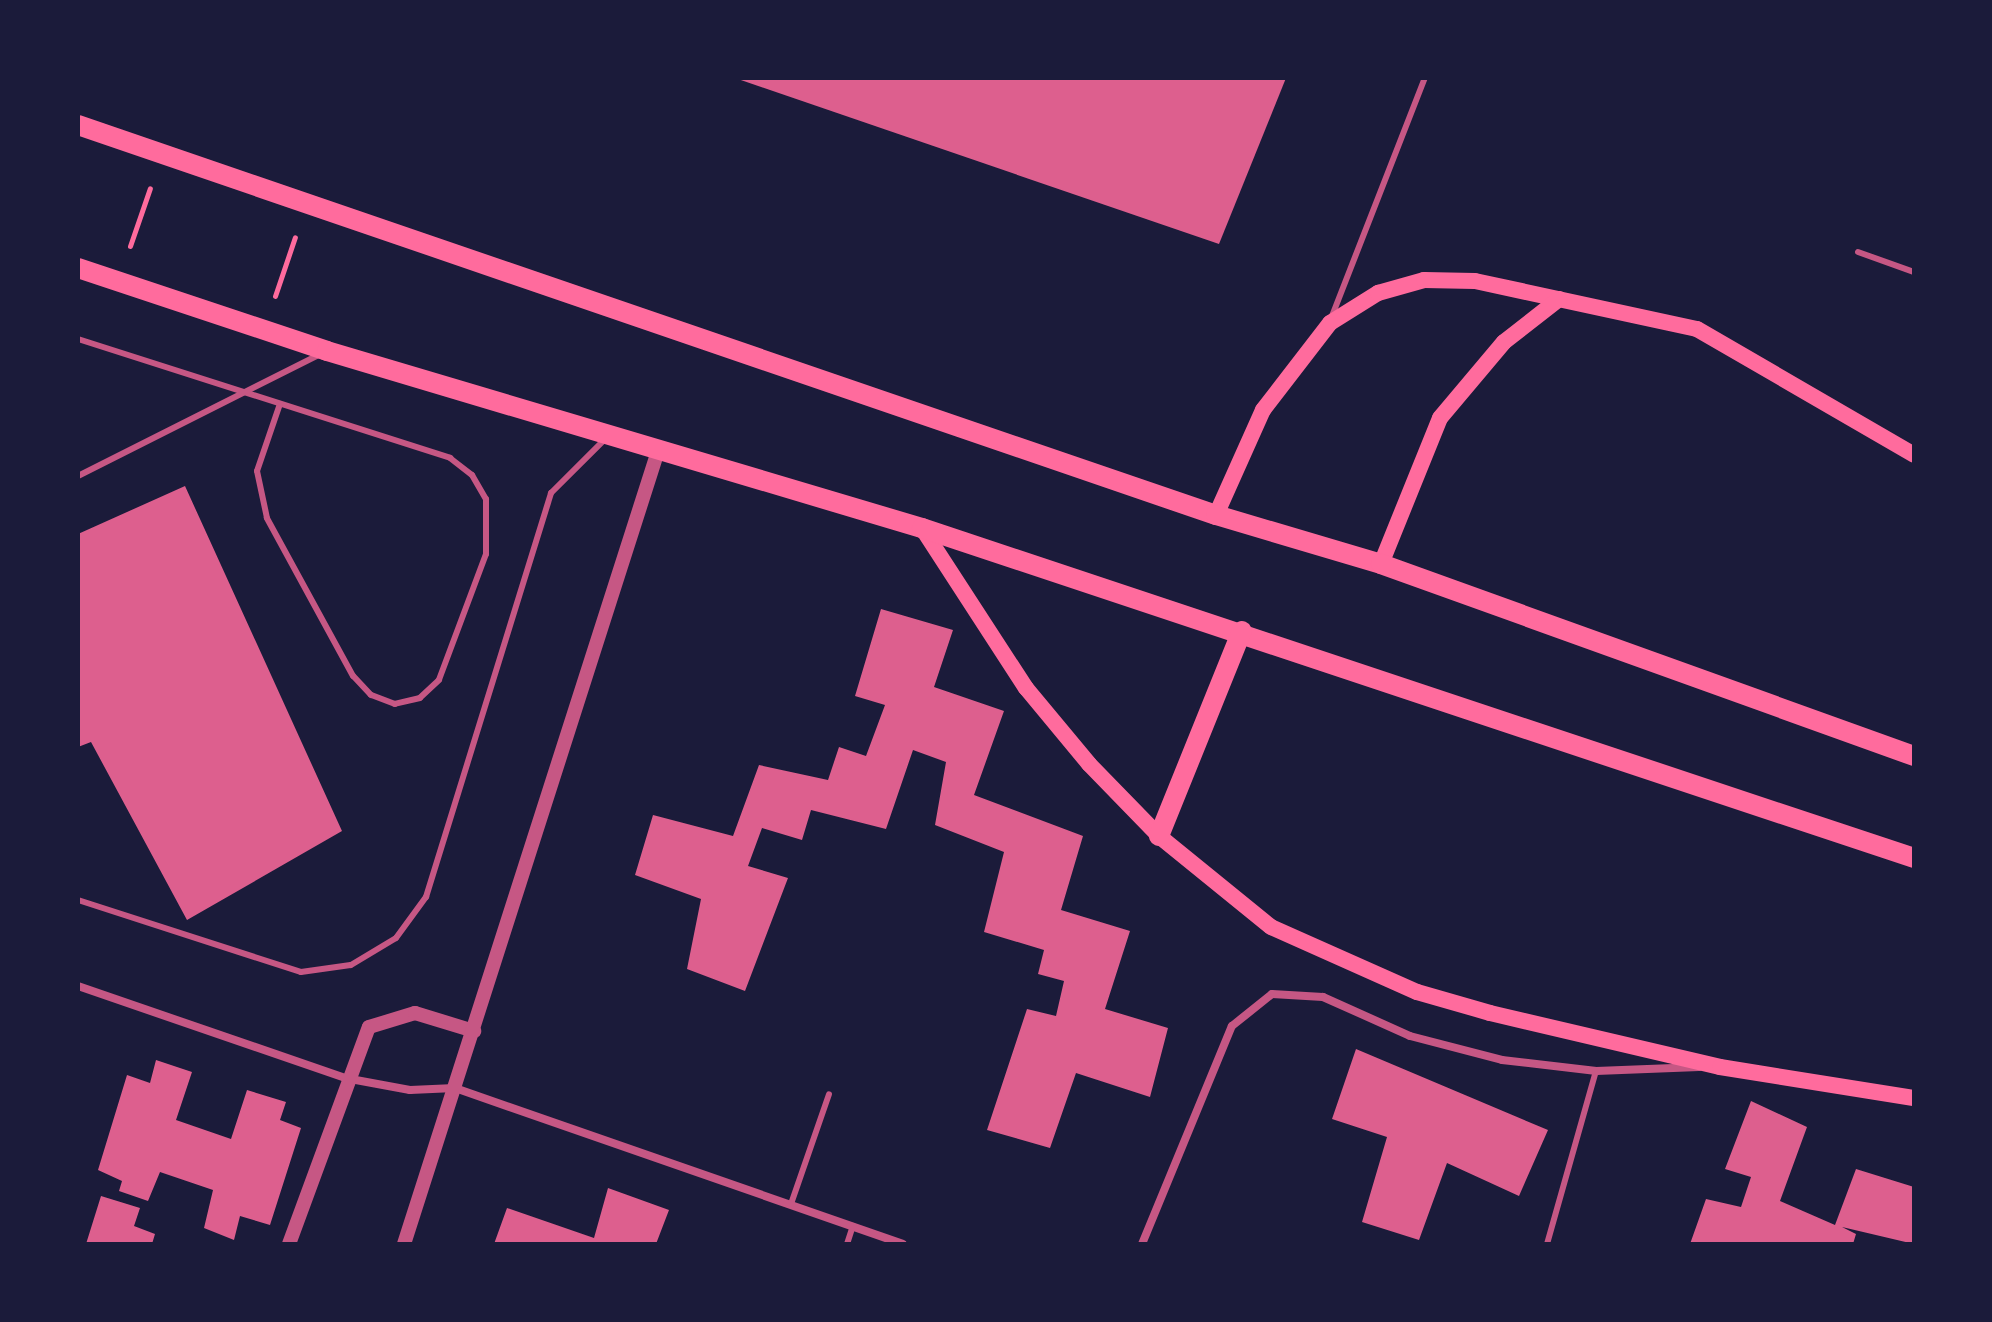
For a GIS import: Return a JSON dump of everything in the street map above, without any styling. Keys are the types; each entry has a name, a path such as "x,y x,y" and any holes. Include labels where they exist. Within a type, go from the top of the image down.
{"main road":[{"path":"78,125 1216,515 1381,564 1914,756"},
{"path":"78,268 262,331 922,528 1242,631 1914,858"},
{"path":"1216,515 1263,410 1330,323 1378,293 1424,280 1475,281 1714,336 1914,455"},
{"path":"1381,564 1440,418 1493,353 1559,299"},
{"path":"922,528 1026,688 1159,836 1271,927 1331,957 1490,1013 1720,1067 1914,1098"},
{"path":"1159,836 1242,631"}],"street":[{"path":"404,1244 658,451"},
{"path":"78,986 345,1078 410,1090 455,1088 903,1244"},
{"path":"1142,1244 1232,1026 1272,994 1323,997 1410,1036 1502,1060 1596,1071 1720,1067"},
{"path":"289,1244 359,1040 383,1018 415,1013 474,1031"}],"lane":[{"path":"1330,323 1425,78"},
{"path":"1858,252 1914,272"},
{"path":"78,339 450,458 486,499 486,554 439,680 420,698 395,704 371,695 353,676 267,518 257,471 280,404"},
{"path":"78,476 327,351"},
{"path":"78,900 301,972 351,965 396,938 426,897 551,493 608,436"},
{"path":"1547,1244 1596,1071"},
{"path":"791,1204 829,1094"},
{"path":"847,1244 853,1226"}],"path":[{"path":"117,281 162,154"},
{"path":"262,331 307,204"}],"building":[{"path":"735,78 1286,78 1219,244"},
{"path":"185,486 342,831 187,920 91,742 78,747 78,534"},
{"path":"881,609 953,630 934,687 1004,711 974,795 1083,836 1061,910 1130,931 1105,1009 1168,1028 1150,1097 1076,1073 1050,1148 987,1130 1027,1009 1056,1016 1064,981 1038,974 1044,950 984,932 1004,852 935,825 946,762 913,750 886,829 811,810 802,840 762,828 748,866 788,878 745,991 687,969 701,899 635,875 653,815 733,836 759,765 828,780 839,747 866,756 885,705 855,696"},
{"path":"1356,1049 1548,1130 1519,1196 1447,1163 1419,1240 1362,1222 1387,1137 1332,1119"},
{"path":"156,1060 192,1072 176,1120 231,1139 247,1090 286,1102 280,1120 301,1128 270,1225 240,1216 234,1240 204,1228 213,1190 160,1172 148,1201 119,1191 122,1181 98,1170 127,1075 150,1083"},
{"path":"1751,1101 1807,1127 1780,1201 1835,1225 1856,1169 1914,1187 1914,1244 1842,1227 1856,1234 1853,1244 1690,1244 1706,1199 1741,1207 1751,1177 1725,1169"},
{"path":"608,1188 669,1210 656,1244 494,1244 507,1208 594,1238"},
{"path":"101,1196 140,1208 134,1226 155,1234 152,1244 86,1244"}]}
